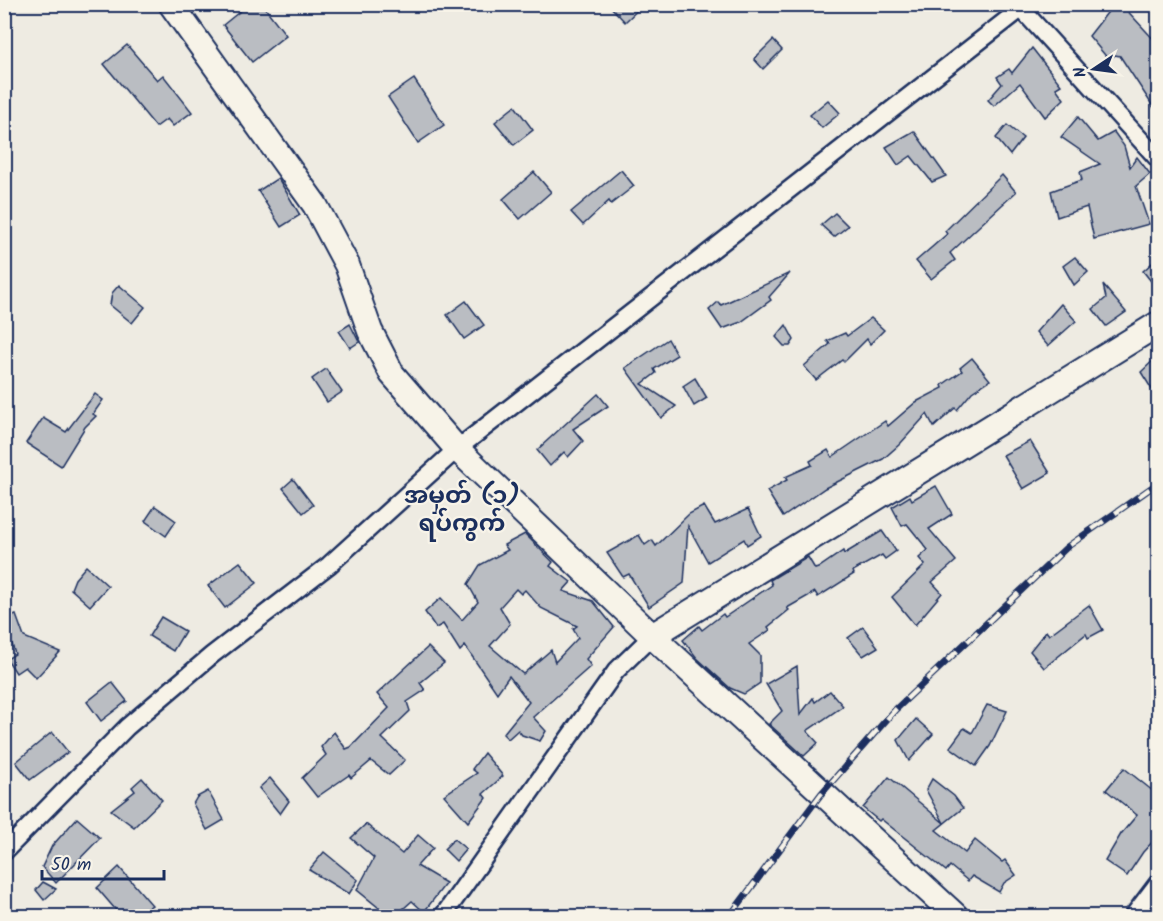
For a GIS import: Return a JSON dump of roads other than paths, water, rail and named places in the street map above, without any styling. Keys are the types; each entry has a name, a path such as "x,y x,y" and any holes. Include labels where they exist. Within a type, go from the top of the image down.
{"main road":[{"path":"171,4 315,205 347,264 370,331 392,374 458,449 652,636 956,916"},
{"path":"652,636 1158,324"}],"street":[{"path":"4,852 127,727 212,655 329,565 458,449 1022,6 1158,159"},
{"path":"443,916 616,670 652,636"},
{"path":"1133,916 1158,884"}],"railway":[{"path":"730,916 821,794 895,710 1067,547 1158,483"}],"district":[{"name":"အမှတ် (၁) ရပ်ကွက်","path":"462,509"}]}
